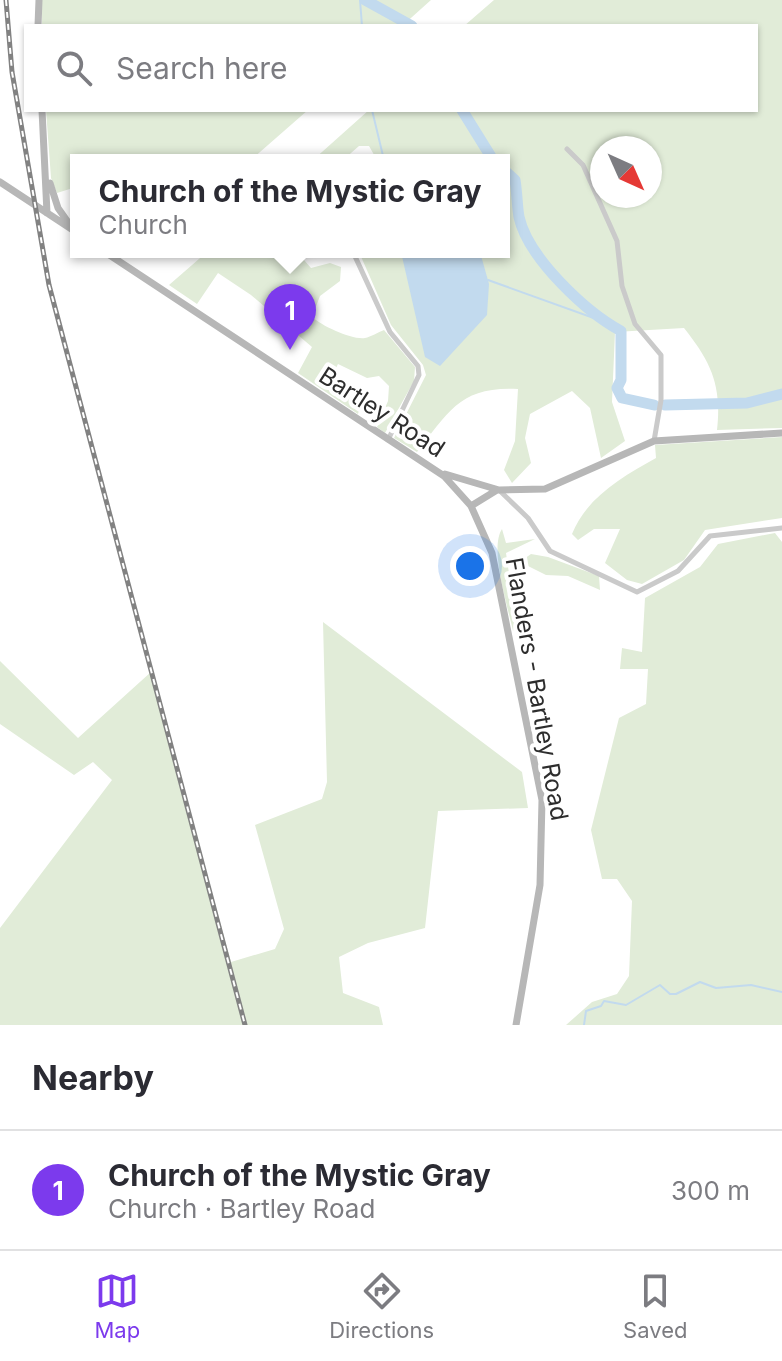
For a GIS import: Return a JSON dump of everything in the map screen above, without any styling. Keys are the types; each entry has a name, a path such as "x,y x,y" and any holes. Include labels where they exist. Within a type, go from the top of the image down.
{"main road":[{"path":"38,24 39,0"},
{"path":"42,112 49,181 47,213"},
{"path":"31,202 42,195 49,181"},
{"path":"49,181 58,208 70,224"},
{"path":"0,182 70,228"},
{"name":"Bartley Road","path":"114,258 435,470 471,506"},
{"path":"435,470 499,490 557,486 654,441 782,433"},
{"path":"471,506 499,490"},
{"name":"Flanders - Bartley Road","path":"471,506 492,553 543,807 540,885 516,1025"}],"street":[{"path":"567,149 583,165 617,241 622,286 635,324 661,355 661,400 654,441"},
{"path":"356,258 390,332 418,366 419,375 388,440"},
{"path":"499,490 528,518 550,551 637,592 678,571 710,536 782,528"}],"green space":[{"path":"42,0 431,0 404,24 42,24"},
{"path":"494,0 782,0 782,428 717,430 716,387 708,363 684,328 615,332 612,402 625,441 601,458 590,408 572,391 530,414 525,438 531,463 512,483 504,470 515,441 518,389 499,389 469,397 448,413 417,452 394,438 426,375 423,365 391,325 362,258 510,258 510,154 374,154 369,146 359,146 350,154 320,154 367,112 758,112 758,24 466,24"},
{"path":"46,112 306,112 258,154 70,154 70,189 57,193 51,178"},
{"path":"200,258 302,258 311,268 330,263 341,267 340,281 320,296 312,317 353,337 365,338 384,330 415,367 414,381 385,433 377,427 388,401 389,386 379,376 367,378 338,364 333,374 363,396 358,414 298,373 312,347 251,295 218,273 197,304 169,285"},
{"path":"782,437 782,518 705,530 684,560 642,584 627,580 605,563 620,529 594,529 578,540 572,534 587,509 607,489 656,458 655,445"},
{"path":"502,529 506,543 535,539 506,553 516,621 513,631 498,564"},
{"path":"775,533 782,542 782,1025 566,1025 592,1002 617,994 629,976 632,901 617,879 602,879 591,830 619,718 646,704 648,669 620,669 622,648 642,652 645,598 700,567 718,544"},
{"path":"531,554 599,576 600,590 568,576 546,575 526,565 514,566"},
{"path":"323,622 522,772 528,808 438,811 425,928 368,943 339,957 343,993 379,1007 383,1025 0,1025 0,928 112,780 93,762 74,775 0,724 0,661 78,738 151,672 231,962 275,949 284,929 255,825 322,799 327,782"}],"water":[{"path":"402,258 482,258 489,284 487,315 440,366 425,357"}],"waterway":[{"path":"360,0 362,24"},
{"path":"365,0 408,24"},
{"path":"372,112 383,154"},
{"path":"463,112 489,154"},
{"path":"510,175 515,180 519,217 525,233 546,266 592,311 621,331 621,380 617,388 622,398 654,405"},
{"path":"488,280 602,321"},
{"path":"665,405 747,403 782,394"},
{"path":"584,1025 586,1011 601,1006 604,1001 626,1005 660,985 670,994 700,982 716,988 751,985 782,992"}],"railway":[{"path":"6,0 12,72 49,285 245,1025"}],"place":[{"name":"Church of the Mystic Gray","path":"290,350"}]}
